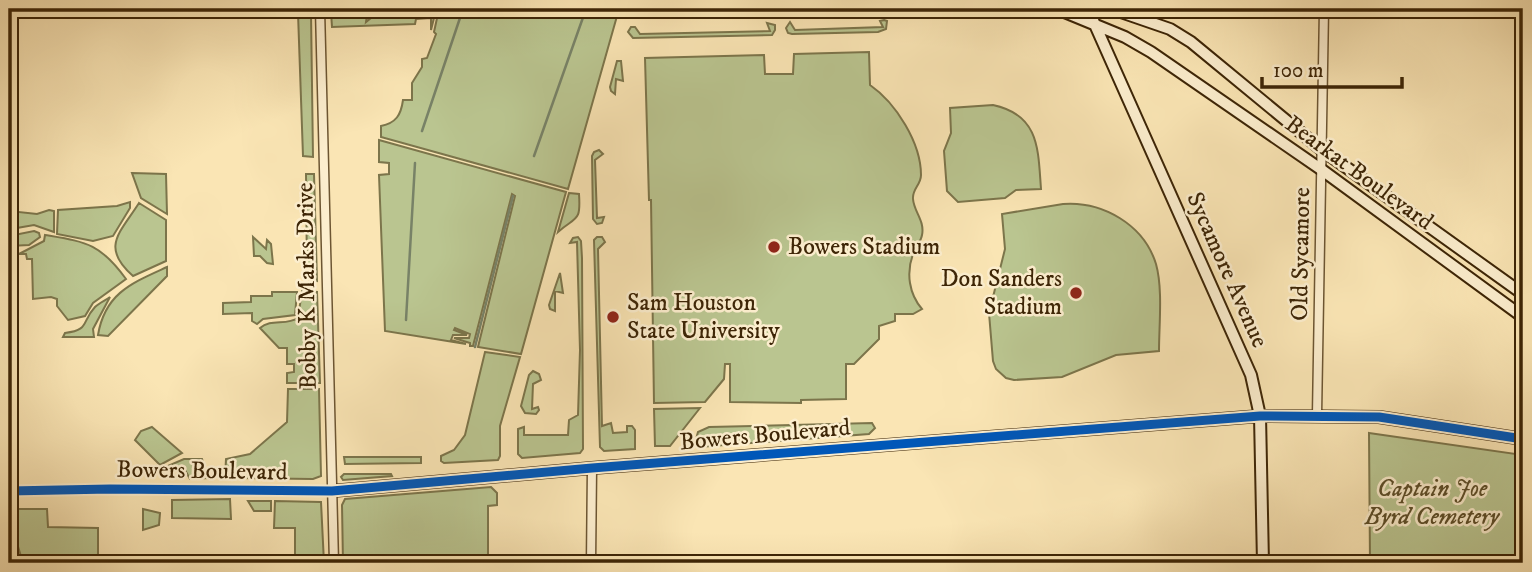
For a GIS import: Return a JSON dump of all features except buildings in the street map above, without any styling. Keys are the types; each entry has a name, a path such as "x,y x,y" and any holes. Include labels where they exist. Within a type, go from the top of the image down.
{"street":[{"name":"Bobby K Marks Drive","path":"320,9 334,563"},
{"name":"Bearkat Boulevard","path":"1057,9 1125,37 1151,52 1322,170 1523,317"},
{"name":"Sycamore Avenue","path":"1088,9 1251,374 1261,416 1263,563"},
{"name":"Bearkat Boulevard","path":"1112,9 1170,29 1191,42 1322,150 1523,294"},
{"name":"Old Sycamore","path":"1317,415 1324,9"},
{"name":"Bowers Boulevard","path":"9,491 332,491 1261,416 1379,417 1523,439"},
{"path":"591,563 592,468"}],"green space":[{"path":"335,9 368,9 366,22 382,9 436,10 431,30 431,18 416,19 415,24 332,27 331,12"},
{"path":"439,9 619,9 568,189 381,137 381,126 397,118 403,100 412,100 412,83 422,67 422,59 427,58 436,34 434,32"},
{"path":"298,13 311,13 313,157 303,156"},
{"path":"880,21 887,21 886,29 878,32 792,34 788,33 786,28 790,22 795,30 883,27"},
{"path":"767,23 775,25 772,35 633,38 628,32 631,27 635,27 640,34 770,31"},
{"name":"Bowers Stadium","path":"869,52 870,85 898,113 912,137 920,163 921,178 913,199 923,230 914,251 909,276 914,297 922,309 913,314 895,314 895,321 879,326 879,339 854,364 846,364 846,399 801,400 801,403 730,402 730,364 725,364 724,379 705,402 654,403 651,200 645,58 764,55 765,74 793,74 794,54"},
{"path":"617,61 621,61 623,81 616,79 615,94 610,87"},
{"path":"993,105 1020,117 1034,136 1041,189 1016,190 1005,198 958,202 947,191 944,151 951,133 950,108"},
{"path":"379,140 566,192 521,354 478,347 515,196 512,194 473,346 454,338 469,338 470,334 455,328 454,330 467,335 453,335 451,340 466,344 385,331 379,175 389,174 389,163 379,162"},
{"path":"599,150 603,154 595,160 597,218 604,217 602,223 597,224 593,219 592,156"},
{"path":"132,173 166,174 167,214 141,198"},
{"path":"306,174 314,174 317,281 304,278 307,278"},
{"path":"569,193 579,194 578,215 558,232"},
{"path":"130,202 130,208 113,236 93,241 57,234 58,210 117,206"},
{"path":"139,203 166,220 166,261 133,276 117,257 115,248 120,232"},
{"name":"Don Sanders Stadium","path":"1078,204 1107,211 1132,227 1150,250 1156,264 1159,284 1159,351 1116,355 1062,377 1014,380 1006,378 996,369 993,361 989,313 1005,249 1002,214"},
{"path":"10,211 37,214 54,211 54,232 34,225 11,229"},
{"path":"34,231 39,233 40,237 29,245 9,246 9,236"},
{"path":"45,235 91,246 108,258 126,279 93,303 85,316 68,320 57,306 57,299 33,299 32,259 27,259 26,254 19,254 44,241"},
{"path":"253,237 266,249 267,240 271,244 273,264 267,263 260,256 254,256"},
{"path":"578,237 581,241 582,258 583,449 580,453 522,458 518,454 518,429 524,427 524,435 568,435 569,420 578,415 580,350 577,242 570,243 573,238"},
{"path":"602,237 605,242 598,249 602,426 611,423 613,433 627,432 627,426 632,426 635,430 635,449 604,451 600,447 594,240"},
{"path":"167,267 167,276 108,336 98,335 107,309 122,291"},
{"path":"560,273 563,293 555,291 555,311 550,309 549,305"},
{"path":"302,291 317,292 320,383 287,383 287,373 294,372 294,364 287,364 287,348 279,348 260,328 269,323 289,322 298,318"},
{"path":"272,292 297,292 295,315 263,319 257,324 252,321 252,313 223,314 223,303 251,302 251,296 272,296"},
{"path":"110,297 93,329 94,337 63,337 65,333 82,327 95,307"},
{"path":"485,352 520,357 500,426 500,456 498,460 444,463 441,456 454,450 465,435"},
{"path":"533,371 539,374 541,380 533,384 532,409 538,407 536,414 525,413 521,406 529,375"},
{"path":"288,389 319,389 321,476 313,479 225,478 226,459 250,454 287,422"},
{"path":"700,408 670,446 655,446 654,409"},
{"path":"872,423 875,428 869,434 699,447 695,443 698,432 709,427"},
{"path":"152,427 182,453 160,465 135,440 141,431"},
{"name":"Captain Joe Byrd Cemetery","path":"1369,433 1523,455 1523,563 1370,563"},
{"path":"344,457 421,457 421,463 345,464"},
{"path":"184,459 202,459 208,478 190,479 185,470 166,471 163,468"},
{"path":"344,474 392,476 343,480 341,477"},
{"path":"491,487 497,493 497,505 488,506 488,563 343,563 342,505 345,499"},
{"path":"230,499 231,519 172,518 172,500"},
{"path":"248,501 271,501 271,511 254,511"},
{"path":"275,501 321,502 324,563 295,563 295,528 274,528"},
{"path":"9,509 47,509 48,527 98,528 98,563 23,563"},
{"path":"143,509 160,513 159,525 143,530"}],"waterway":[{"path":"422,131 463,9"},
{"path":"534,156 586,9"},
{"path":"406,320 415,163"},
{"path":"475,347 513,196"}],"cycle path":[{"path":"9,491 332,491 1260,416 1379,417 1523,439"}],"place":[{"name":"Bowers Stadium","path":"774,247"},
{"name":"Don Sanders Stadium","path":"1076,293"},
{"name":"Sam Houston State University","path":"613,317"}]}
